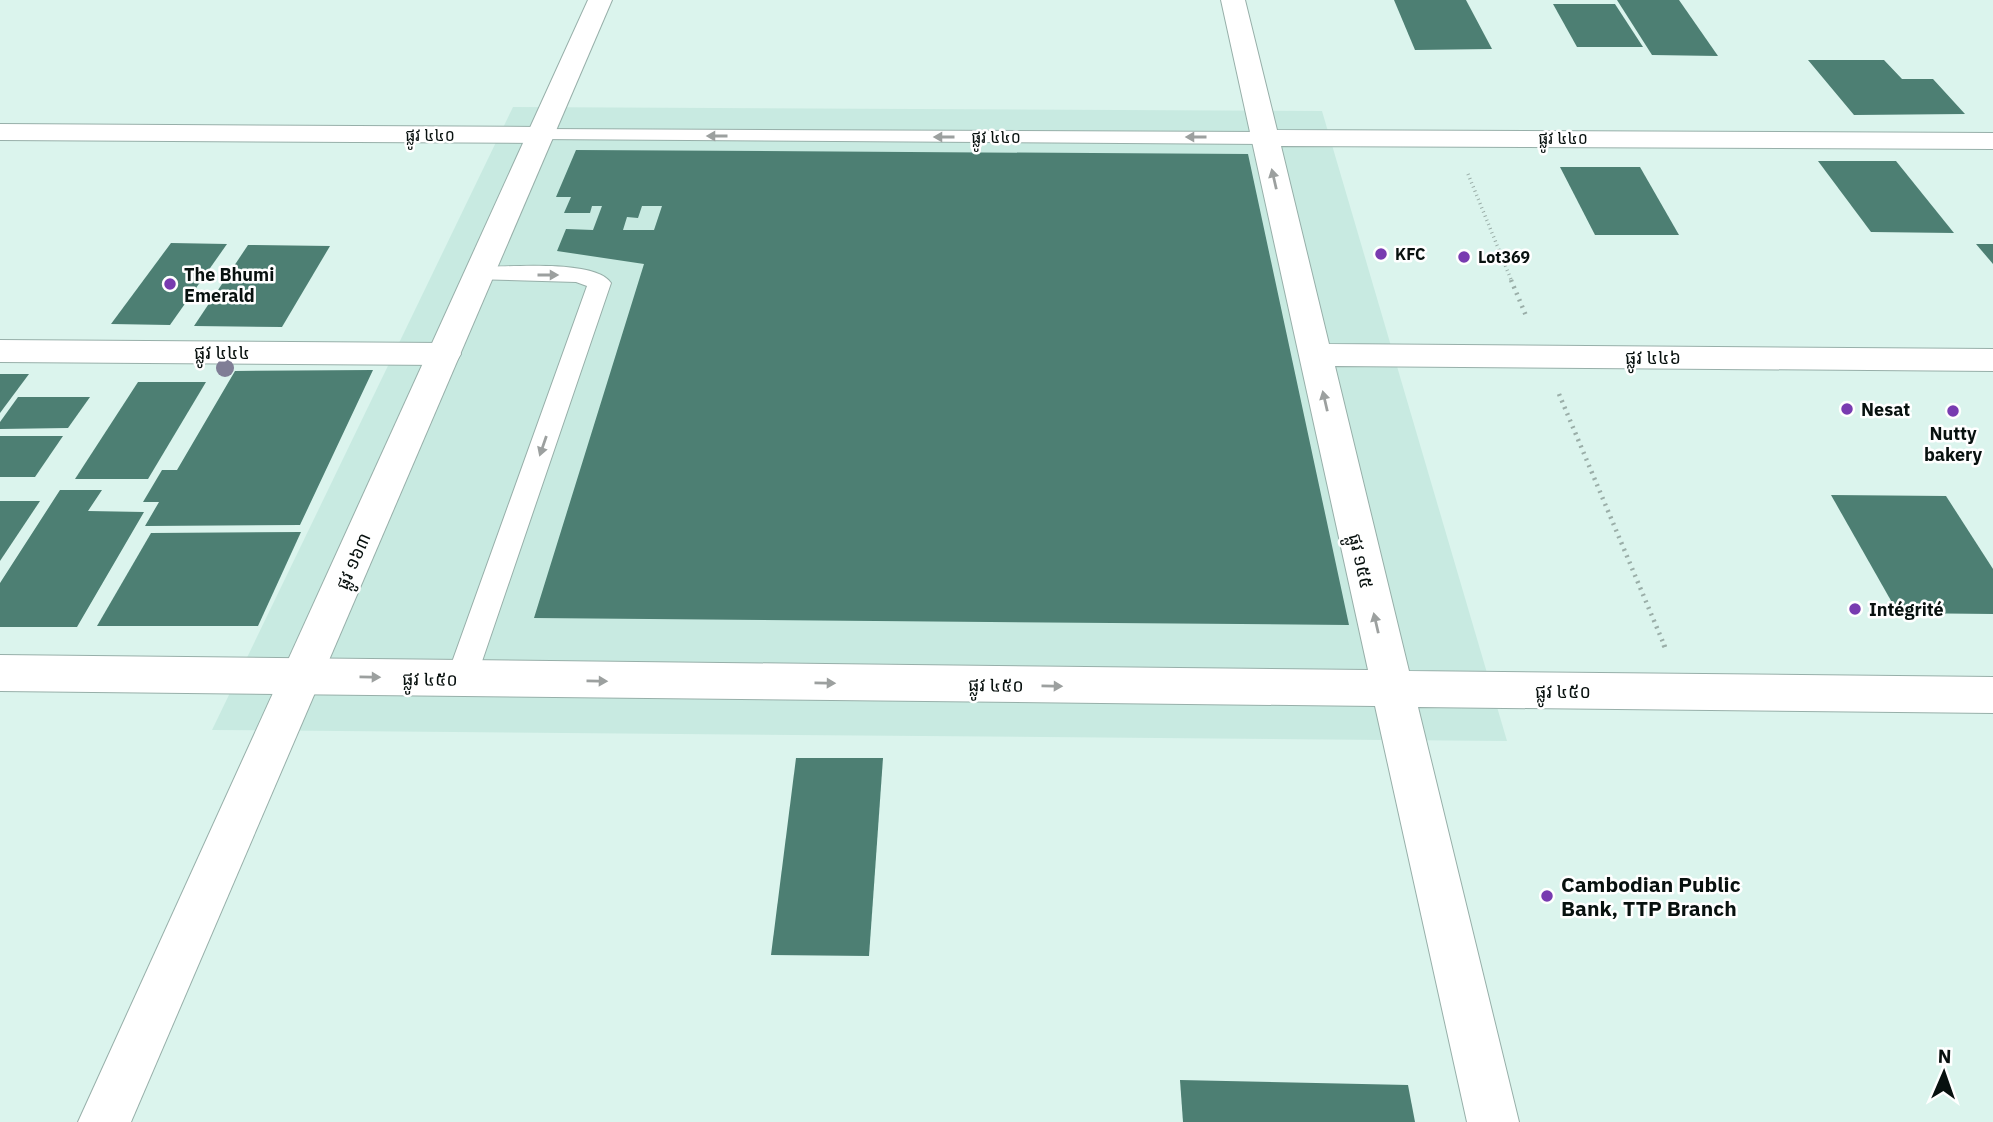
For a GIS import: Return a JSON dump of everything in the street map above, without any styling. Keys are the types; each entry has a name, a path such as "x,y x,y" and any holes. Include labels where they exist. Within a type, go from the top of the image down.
{"street":[{"name":"ផ្លូវ ១៦៣","path":"104,1122 600,0"},
{"name":"ផ្លូវ ១៥៥","path":"1233,0 1493,1122"},
{"name":"ផ្លូវ ៤៤០","path":"0,132 541,135"},
{"name":"ផ្លូវ ៤៤០","path":"1264,138 1993,141"},
{"name":"ផ្លូវ ៤៤៤","path":"0,351 444,354"},
{"name":"ផ្លូវ ៤៤៦","path":"1314,355 1993,360"},
{"name":"ផ្លូវ ៤៥០","path":"0,673 1993,695"}],"lane":[{"name":"ផ្លូវ ៤៤០","path":"541,135 1264,138"},
{"path":"461,679 600,283 579,275 479,274"}],"path":[{"path":"1453,138 1684,692"}],"shaded area":[{"path":"513,107 1322,111 1507,741 212,730"}],"building":[{"path":"1394,0 1466,0 1492,49 1415,50"},
{"path":"1617,0 1679,0 1718,56 1652,55"},
{"path":"1553,4 1615,4 1643,47 1577,47"},
{"path":"1808,60 1884,60 1902,79 1933,79 1965,114 1854,115"},
{"path":"576,150 1248,154 1349,625 534,618 644,264 557,251 566,229 593,230 602,206 592,206 590,213 564,213 571,197 556,197","holes":["642,206 662,206 654,230 623,230 627,217 638,218"]},
{"path":"1818,161 1896,161 1954,233 1871,232"},
{"path":"1560,167 1640,167 1679,235 1595,235"},
{"name":"The Bhumi Emerald","path":"171,243 227,244 170,325 111,324"},
{"path":"1976,244 1993,244 1993,264"},
{"path":"248,245 330,246 282,327 194,326"},
{"path":"373,370 300,525 145,526 159,502 143,502 162,470 177,470 235,371"},
{"path":"0,374 29,374 0,413"},
{"path":"138,382 206,382 148,479 75,479"},
{"path":"18,397 90,397 68,428 0,429 0,422"},
{"path":"0,436 63,436 35,477 0,477"},
{"path":"60,490 102,490 88,511 144,512 77,627 0,627 0,583"},
{"path":"1831,495 1946,496 1993,569 1993,614 1898,613"},
{"path":"0,501 40,501 0,561"},
{"path":"301,532 258,626 97,626 151,533"},
{"path":"796,758 883,758 869,956 771,955"},
{"path":"1180,1080 1408,1085 1415,1122 1183,1122"}],"place":[{"name":"KFC","path":"1381,254"},
{"name":"Lot369","path":"1464,257"},
{"name":"The Bhumi Emerald","path":"170,284"},
{"name":"Nesat","path":"1847,409"},
{"name":"Nutty bakery","path":"1953,411"},
{"name":"Intégrité","path":"1855,609"},
{"name":"Cambodian Public Bank, TTP Branch","path":"1547,896"}]}
